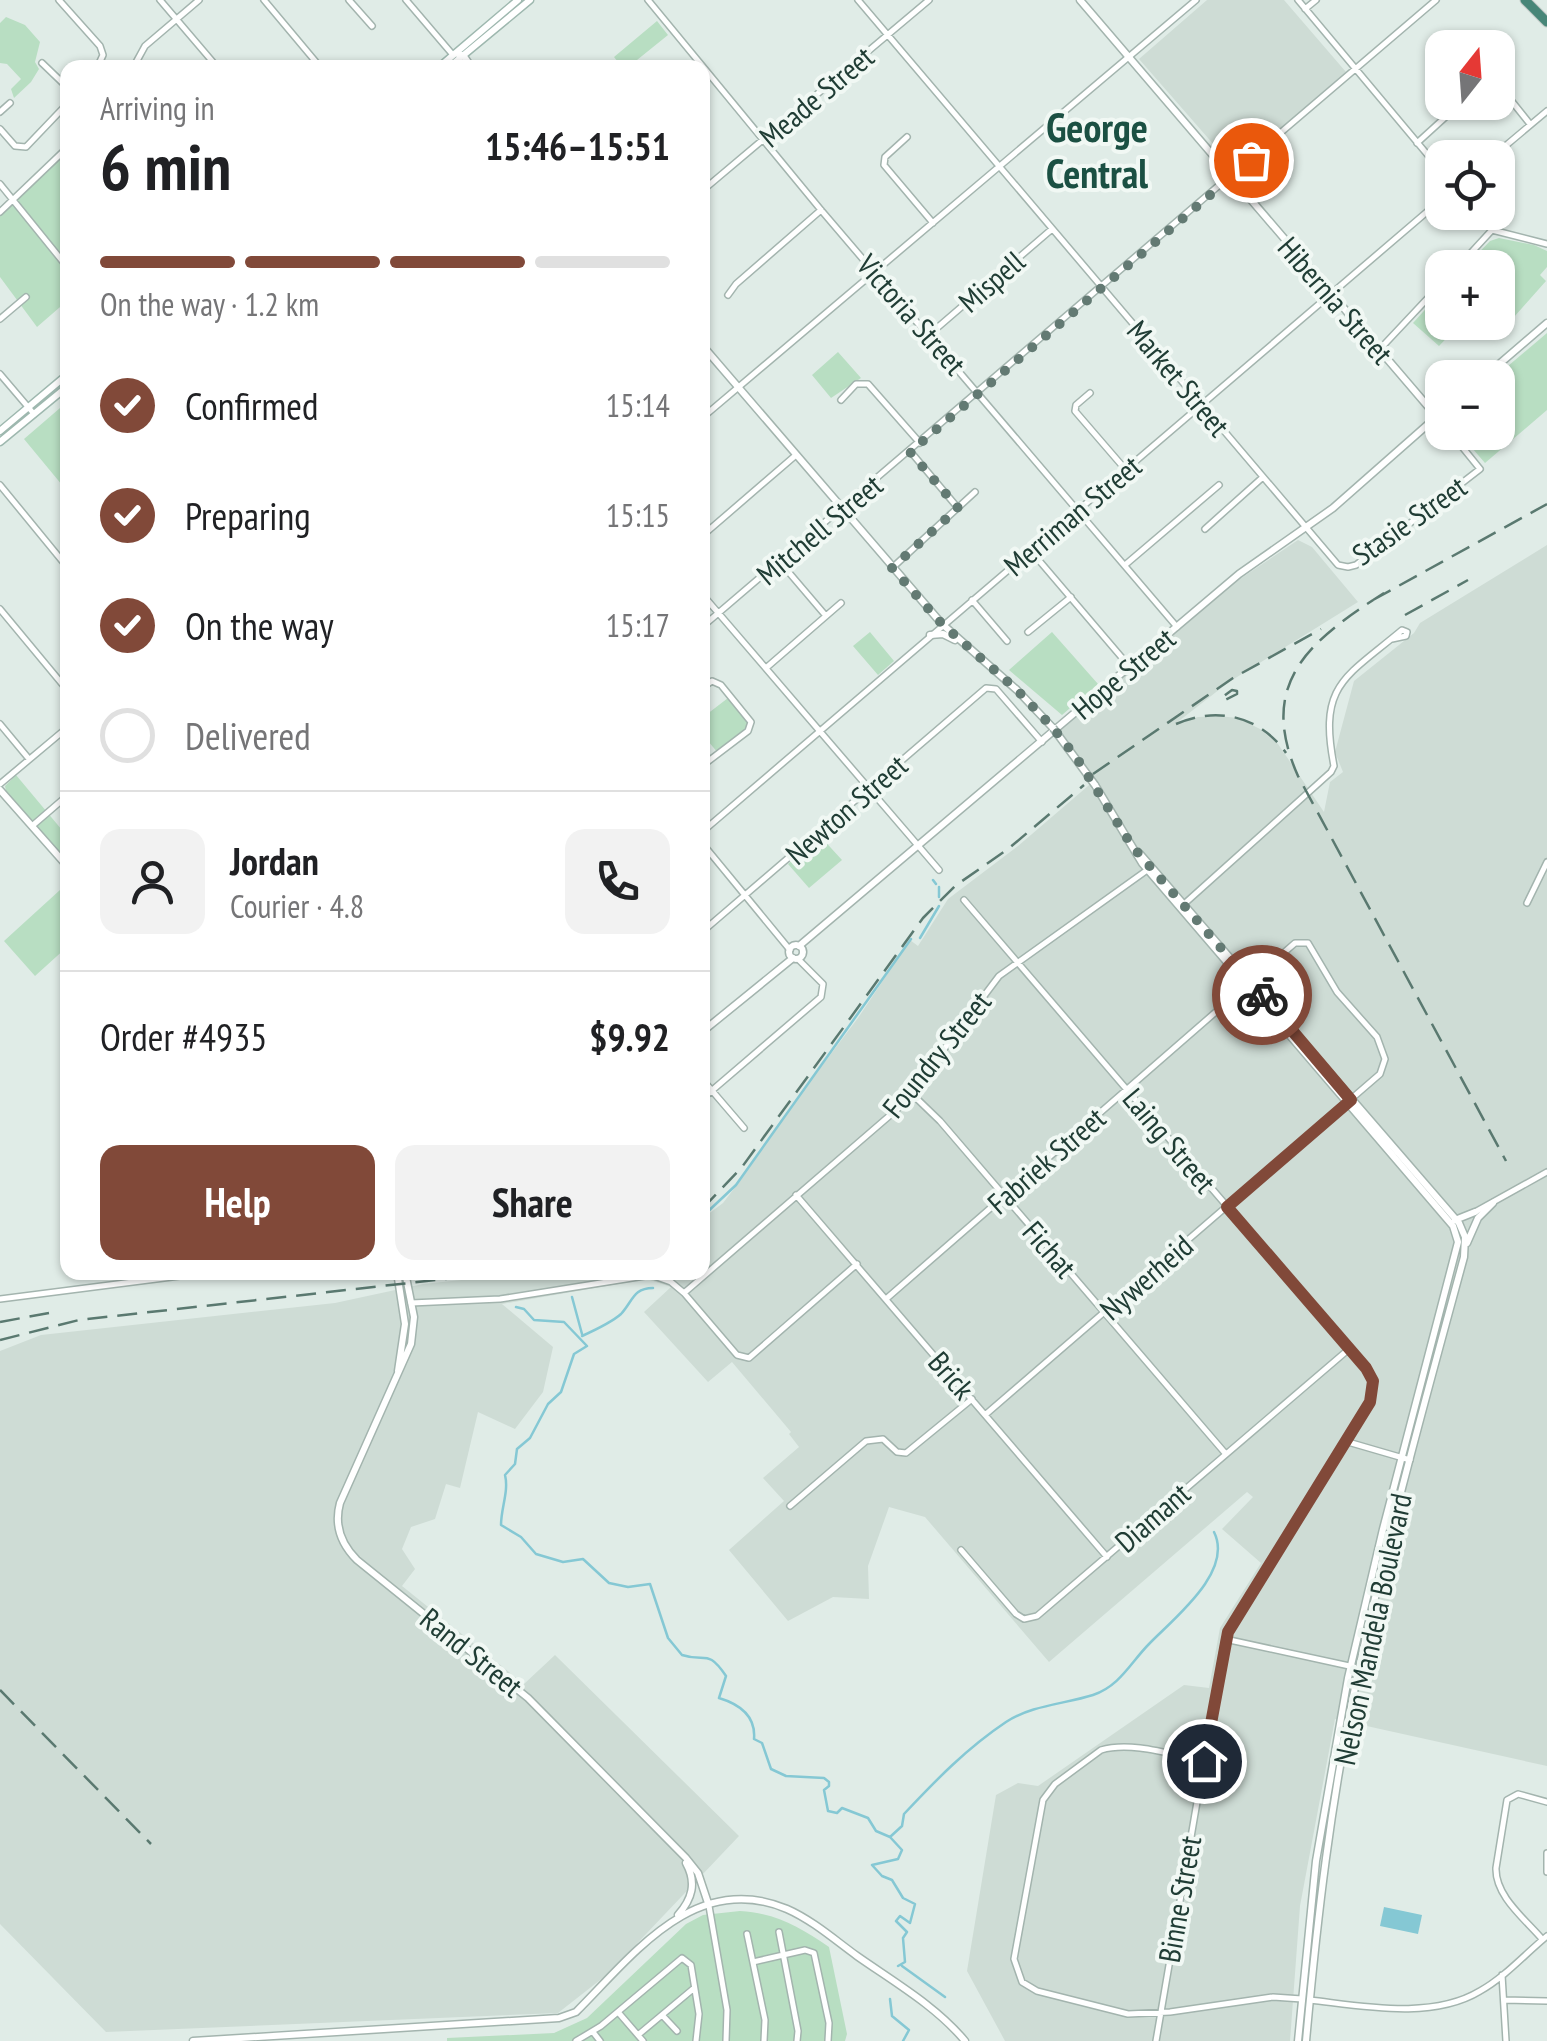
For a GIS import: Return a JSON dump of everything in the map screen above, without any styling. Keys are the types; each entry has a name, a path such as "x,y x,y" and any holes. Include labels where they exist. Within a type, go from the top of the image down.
{"highway":[{"path":"1525,0 1547,19"},
{"path":"1534,0 1547,19"}],"street":[{"path":"59,0 100,46 101,60"},
{"path":"160,0 211,60"},
{"path":"137,60 144,46 198,0"},
{"path":"264,0 314,60"},
{"path":"349,0 372,26"},
{"path":"406,0 453,55 463,55"},
{"path":"447,60 518,0"},
{"path":"457,60 530,0"},
{"name":"Victoria Street","path":"648,0 697,60"},
{"name":"Market Street","path":"858,0 1306,528"},
{"name":"Meade Street","path":"710,184 929,0"},
{"name":"Hibernia Street","path":"1080,0 1425,399"},
{"path":"710,411 1196,0"},
{"path":"1298,0 1425,153"},
{"path":"1306,9 1316,0"},
{"name":"Mitchell Street","path":"710,620 1436,0"},
{"path":"463,55 466,60"},
{"path":"42,63 60,80"},
{"name":"Victoria Street","path":"710,75 1177,627"},
{"path":"0,112 10,103"},
{"path":"1515,106 1530,125"},
{"path":"1513,140 1547,111"},
{"path":"0,130 15,146 26,148 60,112"},
{"path":"1416,143 1442,120"},
{"path":"907,138 885,157 884,165 934,224"},
{"path":"0,212 60,155"},
{"path":"0,184 60,258"},
{"path":"728,295 821,210"},
{"name":"Merriman Street","path":"710,825 1425,213"},
{"name":"Mispell","path":"930,334 1052,229"},
{"path":"1474,250 1492,230 1547,244"},
{"path":"0,319 26,296"},
{"path":"1380,350 1425,301"},
{"path":"1503,360 1547,323"},
{"path":"710,355 942,624 1053,728 1150,868 1454,1223 1466,1248"},
{"path":"0,374 31,411"},
{"path":"0,442 60,382"},
{"path":"842,400 856,384 868,384 920,443"},
{"path":"0,431 60,391"},
{"path":"1090,393 1076,410 1124,469"},
{"name":"Hope Street","path":"710,1025 1239,574 1333,508 1425,430"},
{"name":"Stasie Street","path":"1306,528 1338,564 1356,565 1480,470 1464,450"},
{"path":"910,452 958,508"},
{"path":"710,529 796,455"},
{"path":"1206,528 1263,477"},
{"path":"0,485 60,558"},
{"path":"1125,565 1220,485"},
{"path":"892,568 975,492"},
{"path":"1031,550 1130,667"},
{"path":"780,562 826,616"},
{"path":"1028,632 1071,597"},
{"path":"972,600 1007,640"},
{"path":"710,603 940,870"},
{"path":"766,668 840,603"},
{"path":"0,609 60,681"},
{"path":"930,635 943,634 965,645"},
{"path":"1183,906 1333,769 1327,720 1341,682 1392,639"},
{"path":"710,683 721,685 750,722 748,731 710,760"},
{"name":"Newton Street","path":"710,925 990,687 998,691 1042,742"},
{"path":"0,724 29,759"},
{"path":"60,734 0,787 60,855"},
{"path":"32,826 60,803"},
{"path":"710,852 824,990 816,1002 712,1090 744,1128"},
{"path":"1528,903 1547,862"},
{"name":"Foundry Street","path":"710,1270 912,1094 999,976 1150,868"},
{"name":"Laing Street","path":"964,900 1373,1381"},
{"name":"Fabriek Street","path":"886,1299 1295,943 1308,944 1337,992 1377,1038 1385,1060 1380,1074 1350,1102"},
{"name":"Fichat","path":"912,1094 1225,1453"},
{"name":"Nywerheid","path":"986,1414 1350,1102"},
{"path":"1454,1223 1547,1172"},
{"name":"Brick","path":"796,1195 1107,1557"},
{"name":"Nelson Mandela Boulevard","path":"1306,2041 1316,1861 1355,1667 1443,1319 1474,1224 1493,1203"},
{"name":"Nelson Mandela Boulevard","path":"1443,1319 1457,1252 1454,1223"},
{"path":"664,1280 684,1293 737,1355 745,1358 753,1356 856,1264"},
{"path":"0,1298 146,1280"},
{"path":"400,1280 407,1304"},
{"path":"406,1280 407,1304"},
{"path":"407,1304 500,1299 608,1280"},
{"name":"Foundry Street","path":"684,1293 699,1280"},
{"name":"Rand Street","path":"407,1304 411,1344 340,1503 339,1531 348,1550 528,1698 698,1873 708,1902"},
{"name":"Diamant","path":"961,1550 1016,1614 1024,1619 1037,1616 1349,1349"},
{"name":"Binne Street","path":"1156,2041 1225,1639 1348,1442 1370,1402 1373,1381"},
{"path":"790,1506 871,1438 883,1438 897,1452 906,1453 972,1399"},
{"path":"1348,1442 1406,1459"},
{"path":"1225,1639 1355,1667"},
{"path":"1204,1761 1117,1746 1101,1750 1046,1793 1014,1959 1018,1976 1029,1988 1114,2012 1160,2012 1262,1998 1419,2008 1465,1999 1545,1938 1502,1892 1496,1868 1509,1797 1518,1794 1547,1802"},
{"path":"193,2041 559,2018 576,2012 688,1903 693,1888 691,1872 677,1850"},
{"path":"1547,1853 1547,1872"},
{"path":"674,1920 708,1902 756,1901 792,1911 934,2010 965,2041"},
{"path":"708,1902 726,2010 726,2041"},
{"path":"779,1932 797,2041"},
{"path":"747,1934 766,2027 764,2041"},
{"path":"753,1962 814,1952 828,2041"},
{"path":"576,2041 593,2032 682,1958 689,1961 695,1988 696,2041"},
{"path":"1502,1974 1506,2041"},
{"path":"618,2012 641,2038 695,1988"},
{"name":"Nelson Mandela Boulevard","path":"1298,2041 1306,1999"},
{"path":"1504,2000 1547,2001"},
{"path":"662,2015 677,2031"},
{"path":"593,2032 600,2041"}],"shaded area":[{"path":"1207,0 1284,0 1346,72 1235,169 1139,59"},
{"path":"1298,540 1312,547 1358,602 1229,682 1175,724 1218,716 1238,718 1260,729 1278,744 1324,812 1330,782 1343,772 1335,752 1354,681 1414,633 1420,623 1547,545 1547,1766 1335,1719 1300,1906 1290,2041 1005,2041 967,1971 996,1795 1018,1783 1038,1786 1184,1685 1209,1688 1220,1628 1261,1563 1222,1529 1253,1497 1247,1492 1049,1662 925,1517 889,1507 868,1566 869,1599 833,1597 788,1621 729,1550 784,1501 763,1478 799,1447 791,1432 732,1362 708,1382 644,1312 671,1287 650,1280 710,1280 710,1213 740,1181 910,940 918,946 948,899 1095,780 1060,731 1234,583"},
{"path":"461,1280 641,1280 502,1304 553,1347 543,1392 515,1429 478,1412 460,1488 446,1484 435,1519 411,1527 402,1549 415,1569 402,1586 524,1684 555,1655 739,1836 609,1973 558,2013 106,2032 0,1924 0,1351 41,1335 335,1303"}],"green space":[{"path":"6,17 25,25 40,42 35,62 39,69 14,98 11,89 21,79 7,64 0,63 0,23"},
{"path":"657,21 668,35 637,60 614,57"},
{"path":"60,159 60,307 37,327 0,277 0,216"},
{"path":"1499,238 1547,251 1547,267 1540,275 1546,281 1515,316 1515,250 1481,250"},
{"path":"1425,310 1425,334 1413,323"},
{"path":"1547,333 1547,410 1515,437 1515,360"},
{"path":"838,352 861,378 831,398 812,375"},
{"path":"60,408 60,483 24,439"},
{"path":"1474,450 1500,450 1485,463"},
{"path":"870,632 894,661 878,675 853,646"},
{"path":"1052,632 1098,684 1062,715 1009,670"},
{"path":"728,698 747,720 748,726 718,753 710,743 710,712"},
{"path":"16,775 60,828 60,855 6,791 5,786"},
{"path":"820,836 842,860 809,888 788,864"},
{"path":"60,890 60,953 35,976 4,941"},
{"path":"740,1911 787,1922 829,1947 847,2034 845,2041 447,2041 554,2033 587,2018 686,1924 703,1915"}],"water":[{"path":"1384,1907 1422,1915 1418,1934 1380,1926"}],"waterway":[{"path":"933,880 936,884"},
{"path":"939,887 939,897"},
{"path":"920,938 939,906"},
{"path":"710,1209 736,1185 911,939"},
{"path":"582,1336 621,1314 637,1293 653,1288"},
{"path":"572,1297 582,1334"},
{"path":"516,1307 524,1309 534,1320 564,1322 587,1346 574,1354 561,1392 548,1404 530,1438 517,1449 515,1464 505,1475 501,1525 521,1537 536,1554 563,1562 583,1559 609,1583 628,1587 650,1584 668,1638 682,1655 710,1659 720,1667 726,1676 719,1698 749,1718 754,1739 762,1743 771,1769 786,1776 824,1778 829,1782 824,1790 828,1811 837,1813 842,1808 868,1818 876,1831 890,1837 902,1850 898,1859 872,1865 892,1880 903,1898 915,1904 910,1923 900,1916 896,1921 907,1932 903,1938 905,1962 898,1966"},
{"path":"890,1837 902,1826 904,1814 940,1777 1006,1722 1038,1708 1093,1695 1118,1680 1209,1578 1218,1547 1214,1532"},
{"path":"902,1966 945,1997"},
{"path":"890,1999 892,2016 909,2030 903,2041"}],"railway":[{"path":"1373,600 1547,504"},
{"path":"1405,615 1468,580"},
{"path":"1384,593 1334,628 1298,667 1283,714 1287,743 1298,776 1506,1161"},
{"path":"1093,774 1233,678 1321,629"},
{"path":"1232,690 1237,694 1223,701 1224,696 1232,690"},
{"path":"1176,724 1207,716 1237,718 1264,730 1286,753"},
{"path":"710,1201 742,1167 923,918 955,886 1008,849 1084,785"},
{"path":"0,1340 79,1320 436,1280"},
{"path":"0,1322 49,1313"},
{"path":"0,1690 151,1844"}],"way so far":[{"path":"1251,160 910,452 958,508 892,568 942,624 1017,690 1053,728 1132,846 1262,995"}],"district":[{"name":"George Central","path":"1097,150"}],"route":[{"path":"1204,1761 1228,1632 1348,1442 1373,1389 1366,1368 1227,1207 1351,1100 1262,995"}]}
